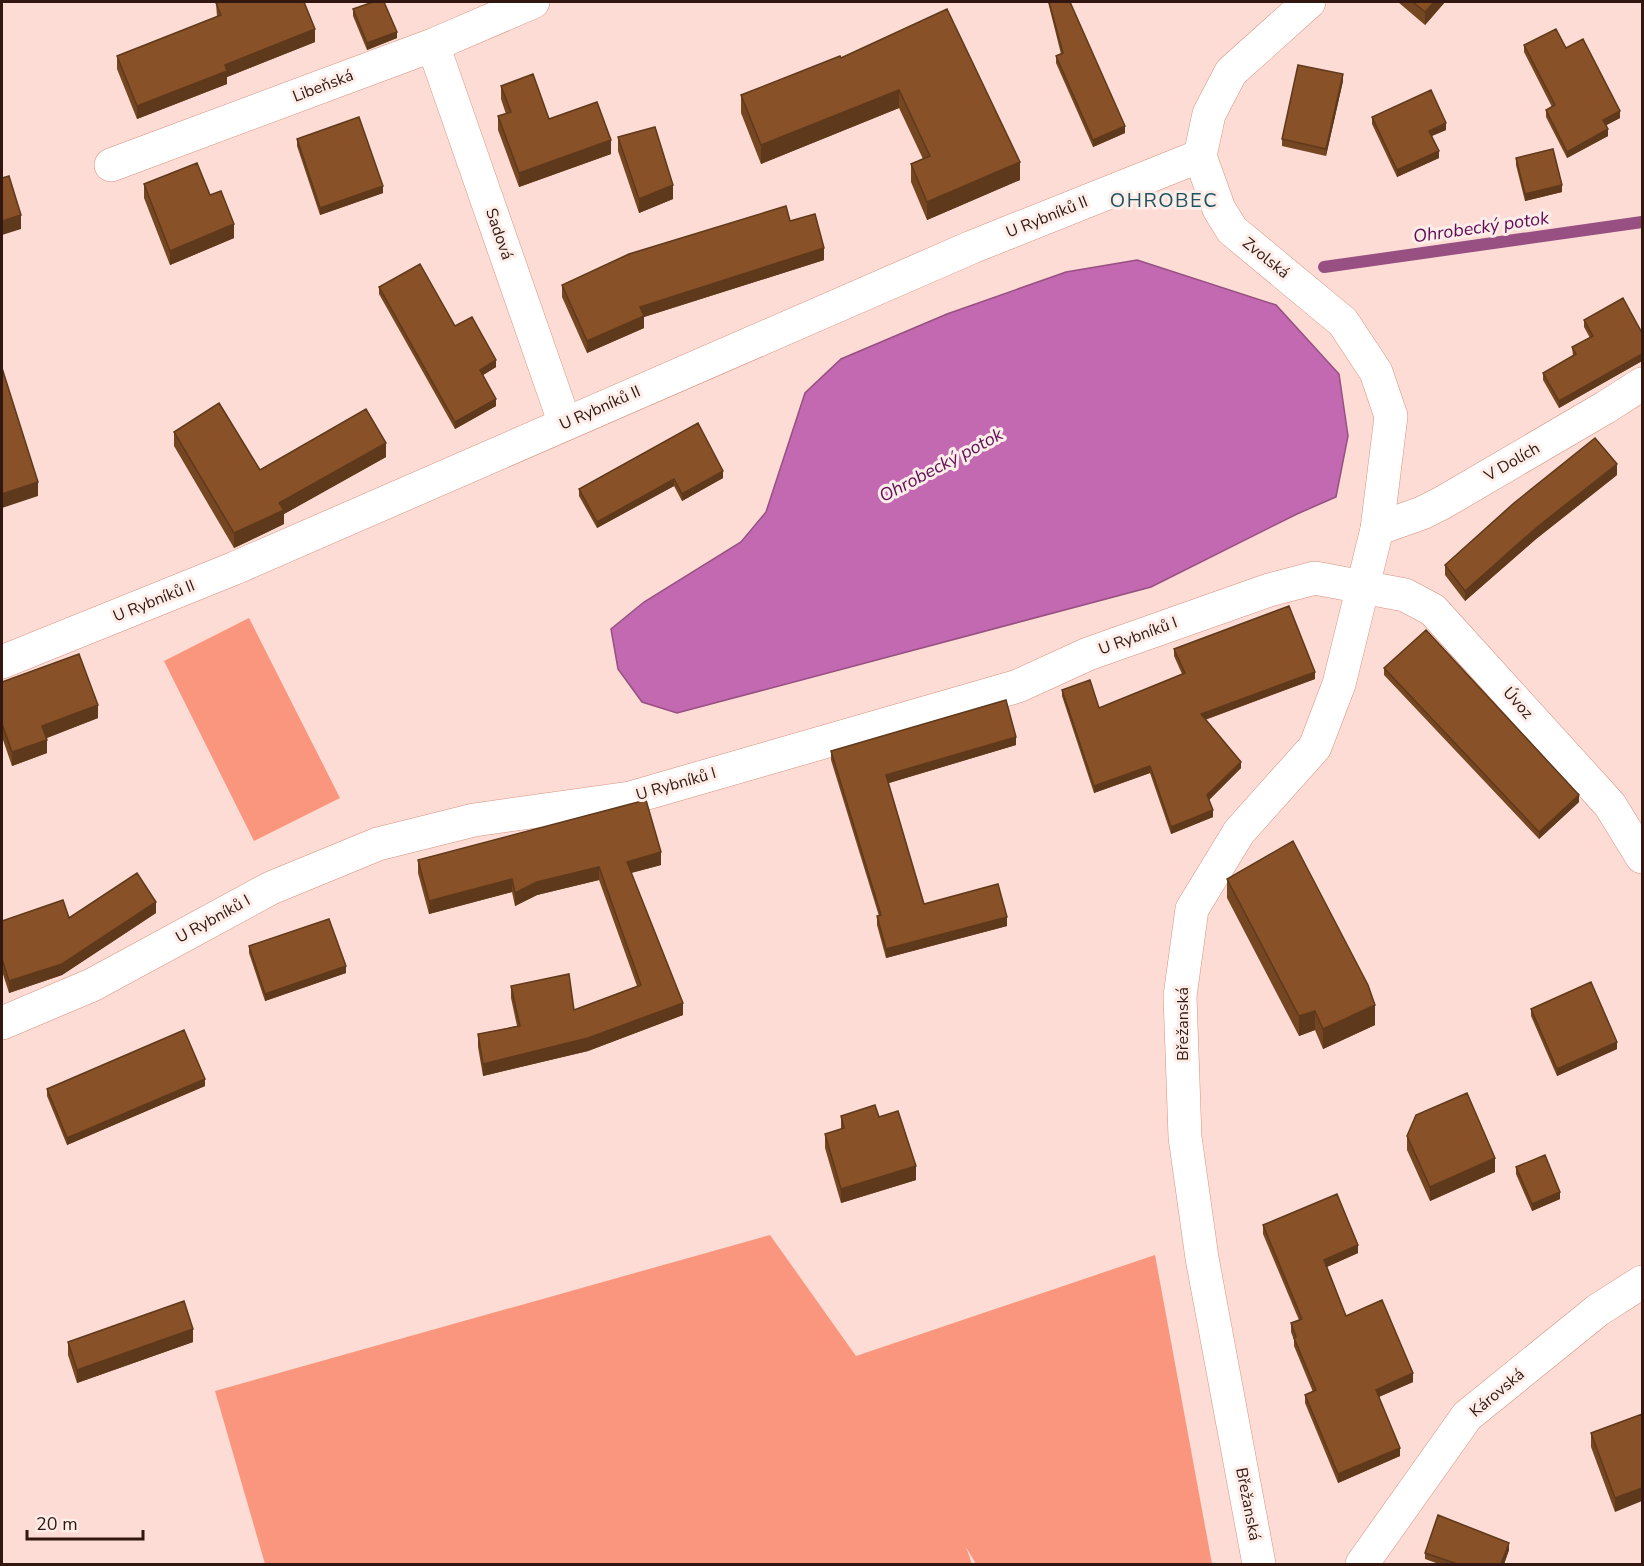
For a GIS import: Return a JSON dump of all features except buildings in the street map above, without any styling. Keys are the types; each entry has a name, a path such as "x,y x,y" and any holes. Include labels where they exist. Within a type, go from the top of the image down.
{"street":[{"name":"Libeňská","path":"111,165 433,45 533,2"},
{"path":"1200,156 1209,114 1231,72 1309,2"},
{"name":"Sadová","path":"433,45 565,424"},
{"name":"U Rybníků II","path":"2,662 235,568 961,252 1200,156"},
{"name":"Zvolská","path":"1200,156 1219,209 1232,230 1343,322 1376,372 1391,416 1377,529"},
{"name":"V Dolích","path":"1377,529 1422,513 1442,503 1642,384"},
{"name":"Břežanská","path":"1259,1564 1202,1258 1185,1137 1180,996 1192,909 1239,832 1315,747 1339,684 1377,529"},
{"name":"U Rybníků I","path":"2,1023 92,985 271,888 378,844 474,820 630,798 1018,687 1088,654 1269,590 1315,578 1364,587"},
{"name":"Úvoz","path":"1364,587 1405,595 1433,610 1610,805 1642,857"},
{"name":"Károvská","path":"1362,1564 1467,1416 1598,1310 1642,1282"}],"shaded area":[{"path":"249,618 340,798 254,841 164,661"},
{"path":"770,1235 856,1356 1155,1255 1212,1564 976,1564 966,1547 972,1564 265,1564 215,1391"}],"water":[{"path":"1137,260 1276,305 1339,374 1348,436 1336,497 1151,587 677,713 642,702 618,669 611,629 644,602 741,542 766,512 805,393 841,359 947,314 1066,272"}],"waterway":[{"name":"Ohrobecký potok","path":"1324,267 1642,222"}],"district":[{"name":"OHROBEC","path":"1164,200"}]}
